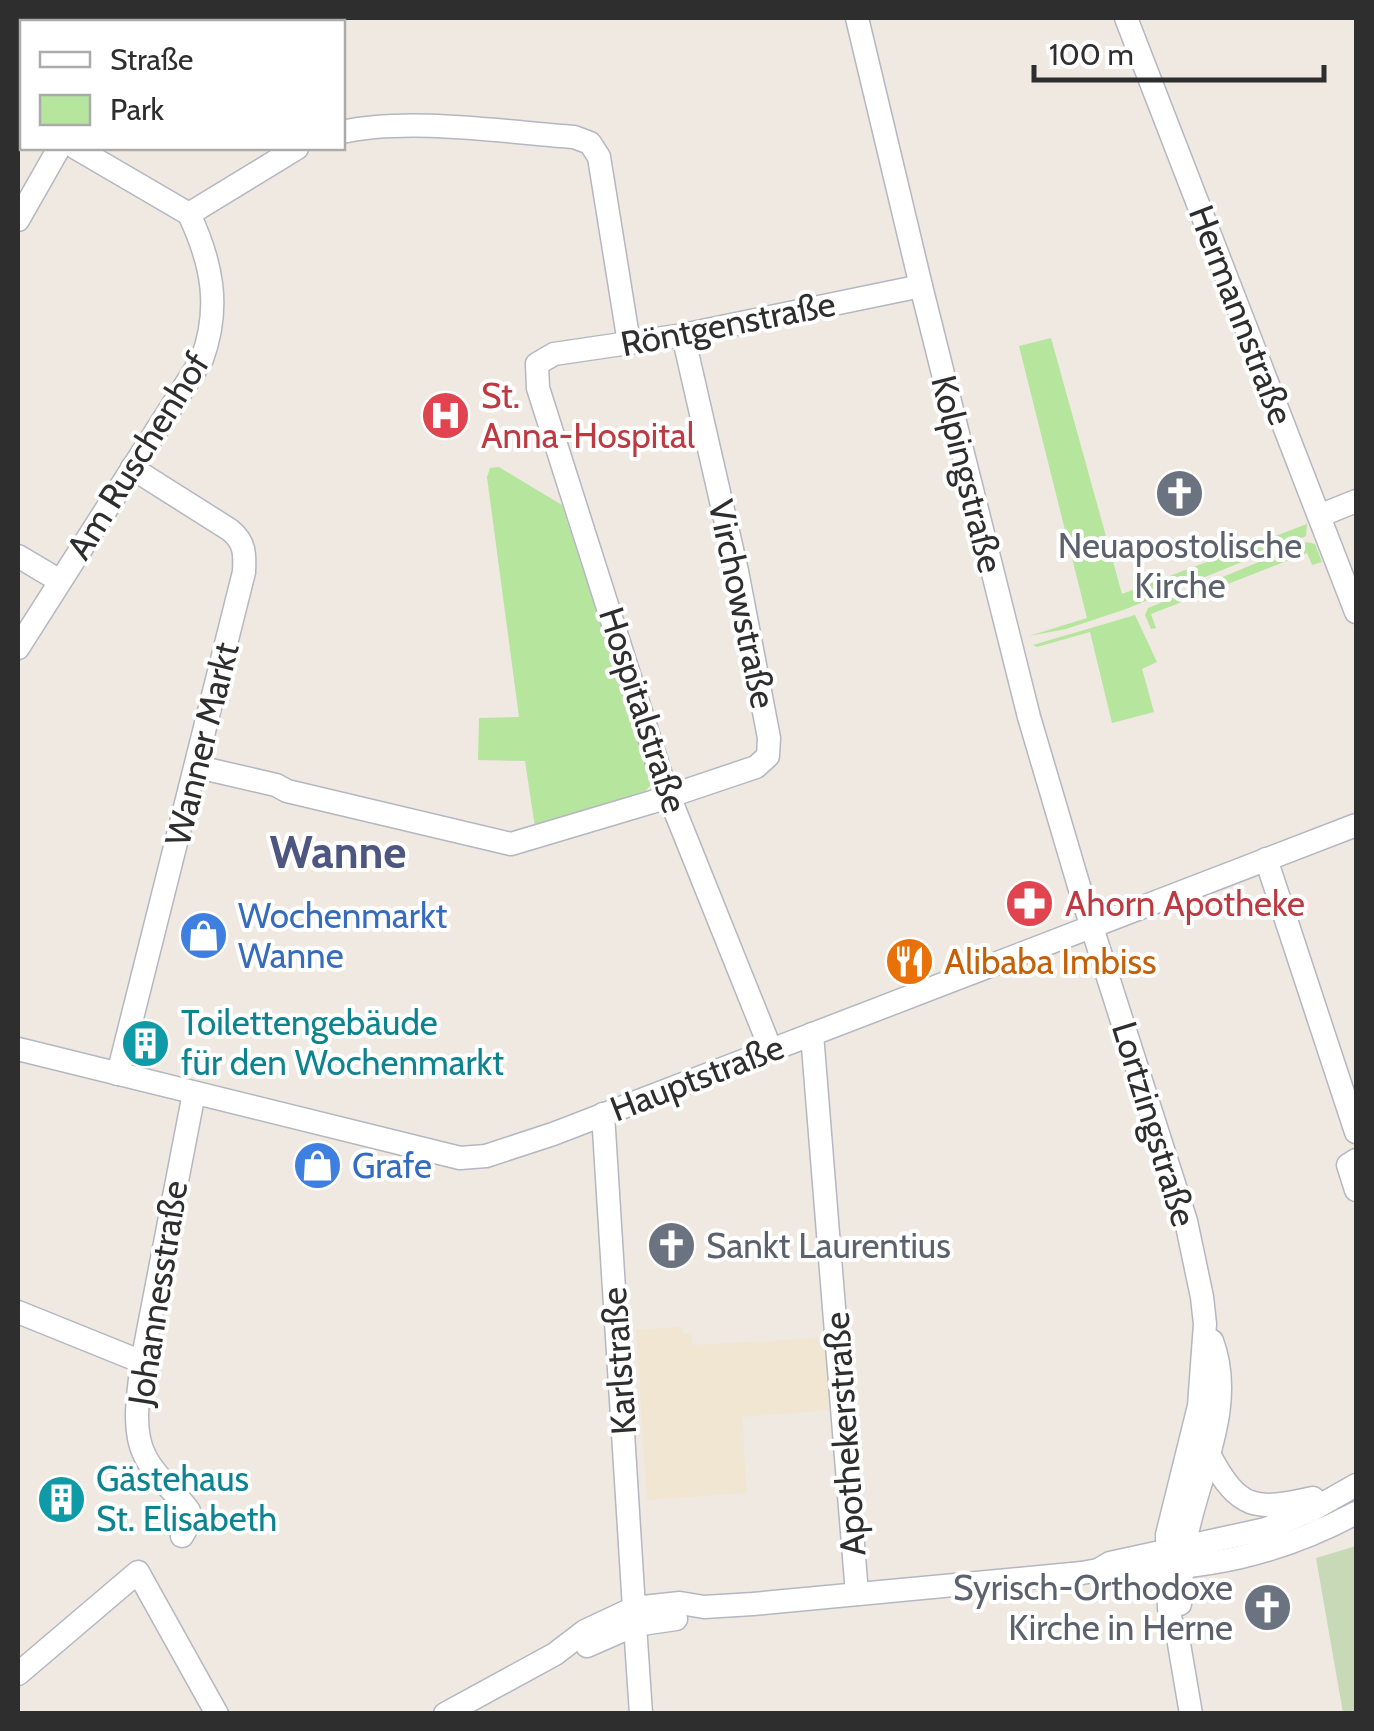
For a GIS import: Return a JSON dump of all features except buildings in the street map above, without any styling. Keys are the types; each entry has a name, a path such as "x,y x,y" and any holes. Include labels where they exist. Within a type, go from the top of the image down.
{"street":[{"name":"Kolpingstraße","path":"857,18 1024,699 1092,927"},
{"name":"Hermannstraße","path":"1126,18 1356,612"},
{"path":"345,132 386,126 574,137 590,143 599,157 629,343"},
{"path":"18,220 58,150"},
{"path":"79,150 188,214 294,150"},
{"name":"Am Ruschenhof","path":"18,648 202,359 214,302 213,282 201,239 188,214"},
{"name":"Röntgenstraße","path":"537,364 554,354 682,335 920,286"},
{"name":"Virchowstraße","path":"669,796 756,766 768,756 769,738 737,571 682,335"},
{"name":"Hospitalstraße","path":"537,364 538,388 669,796 771,1050"},
{"name":"Wanner Markt","path":"118,1074 244,572 244,546 230,530 132,468"},
{"path":"1319,516 1356,501"},
{"name":"Am Ruschenhof","path":"18,556 60,581"},
{"path":"198,767 501,844 536,838 669,796"},
{"name":"Hauptstraße","path":"18,1050 460,1158 506,1151 1356,826"},
{"path":"1266,859 1356,1132"},
{"name":"Lortzingstraße","path":"1092,927 1186,1221 1205,1324 1216,1350 1216,1428 1175,1559"},
{"name":"Apothekerstraße","path":"812,1034 857,1594"},
{"name":"Johannesstraße","path":"182,1536 190,1522 190,1511 143,1454 138,1426 142,1362 194,1093"},
{"name":"Karlstraße","path":"603,1114 641,1714"},
{"path":"1356,1160 1348,1165 1356,1190"},
{"path":"18,1312 142,1362"},
{"name":"Lortzingstraße","path":"1191,1714 1177,1632 1175,1559 1169,1522 1199,1406 1205,1324"},
{"path":"1210,1456 1226,1486 1244,1499 1265,1506 1312,1498 1332,1499"},
{"path":"1175,1559 1266,1529 1356,1485"},
{"path":"446,1714 555,1654 587,1646 635,1616 680,1603 704,1607 857,1594 1098,1570 1110,1563 1175,1559 1225,1562 1278,1549 1356,1513"},
{"path":"18,1674 138,1572 217,1714"}],"shaded area":[{"path":"682,1327 683,1334 691,1333 692,1345 824,1338 829,1410 742,1417 747,1493 647,1500 636,1330"}],"green space":[{"path":"1051,338 1122,594 1307,524 1306,536 1126,609 1066,629 1029,636 1087,618 1019,346"},
{"path":"499,467 562,505 650,777 650,786 645,791 535,827 525,761 478,760 479,718 519,717 487,477 490,468"},
{"path":"1307,542 1315,544 1322,562 1312,565 1307,553 1151,614 1156,628 1151,629 1145,615 1148,608"},
{"path":"1135,615 1157,662 1142,669 1154,712 1112,723 1090,632 1033,645"},
{"path":"1356,1546 1356,1713 1343,1713 1316,1558"}],"place":[{"name":"St. Anna-Hospital","path":"446,416"},
{"name":"Neuapostolische Kirche","path":"1180,494"},
{"name":"Ahorn Apotheke","path":"1030,904"},
{"name":"Wochenmarkt Wanne","path":"203,936"},
{"name":"Alibaba Imbiss","path":"909,962"},
{"name":"Toilettengebäude für den Wochenmarkt","path":"146,1043"},
{"name":"Grafe","path":"317,1166"},
{"name":"Sankt Laurentius","path":"671,1246"},
{"name":"Gästehaus St. Elisabeth","path":"61,1499"},
{"name":"Syrisch-Orthodoxe Kirche in Herne","path":"1268,1608"}],"district":[{"name":"Wanne","path":"338,852"}]}
